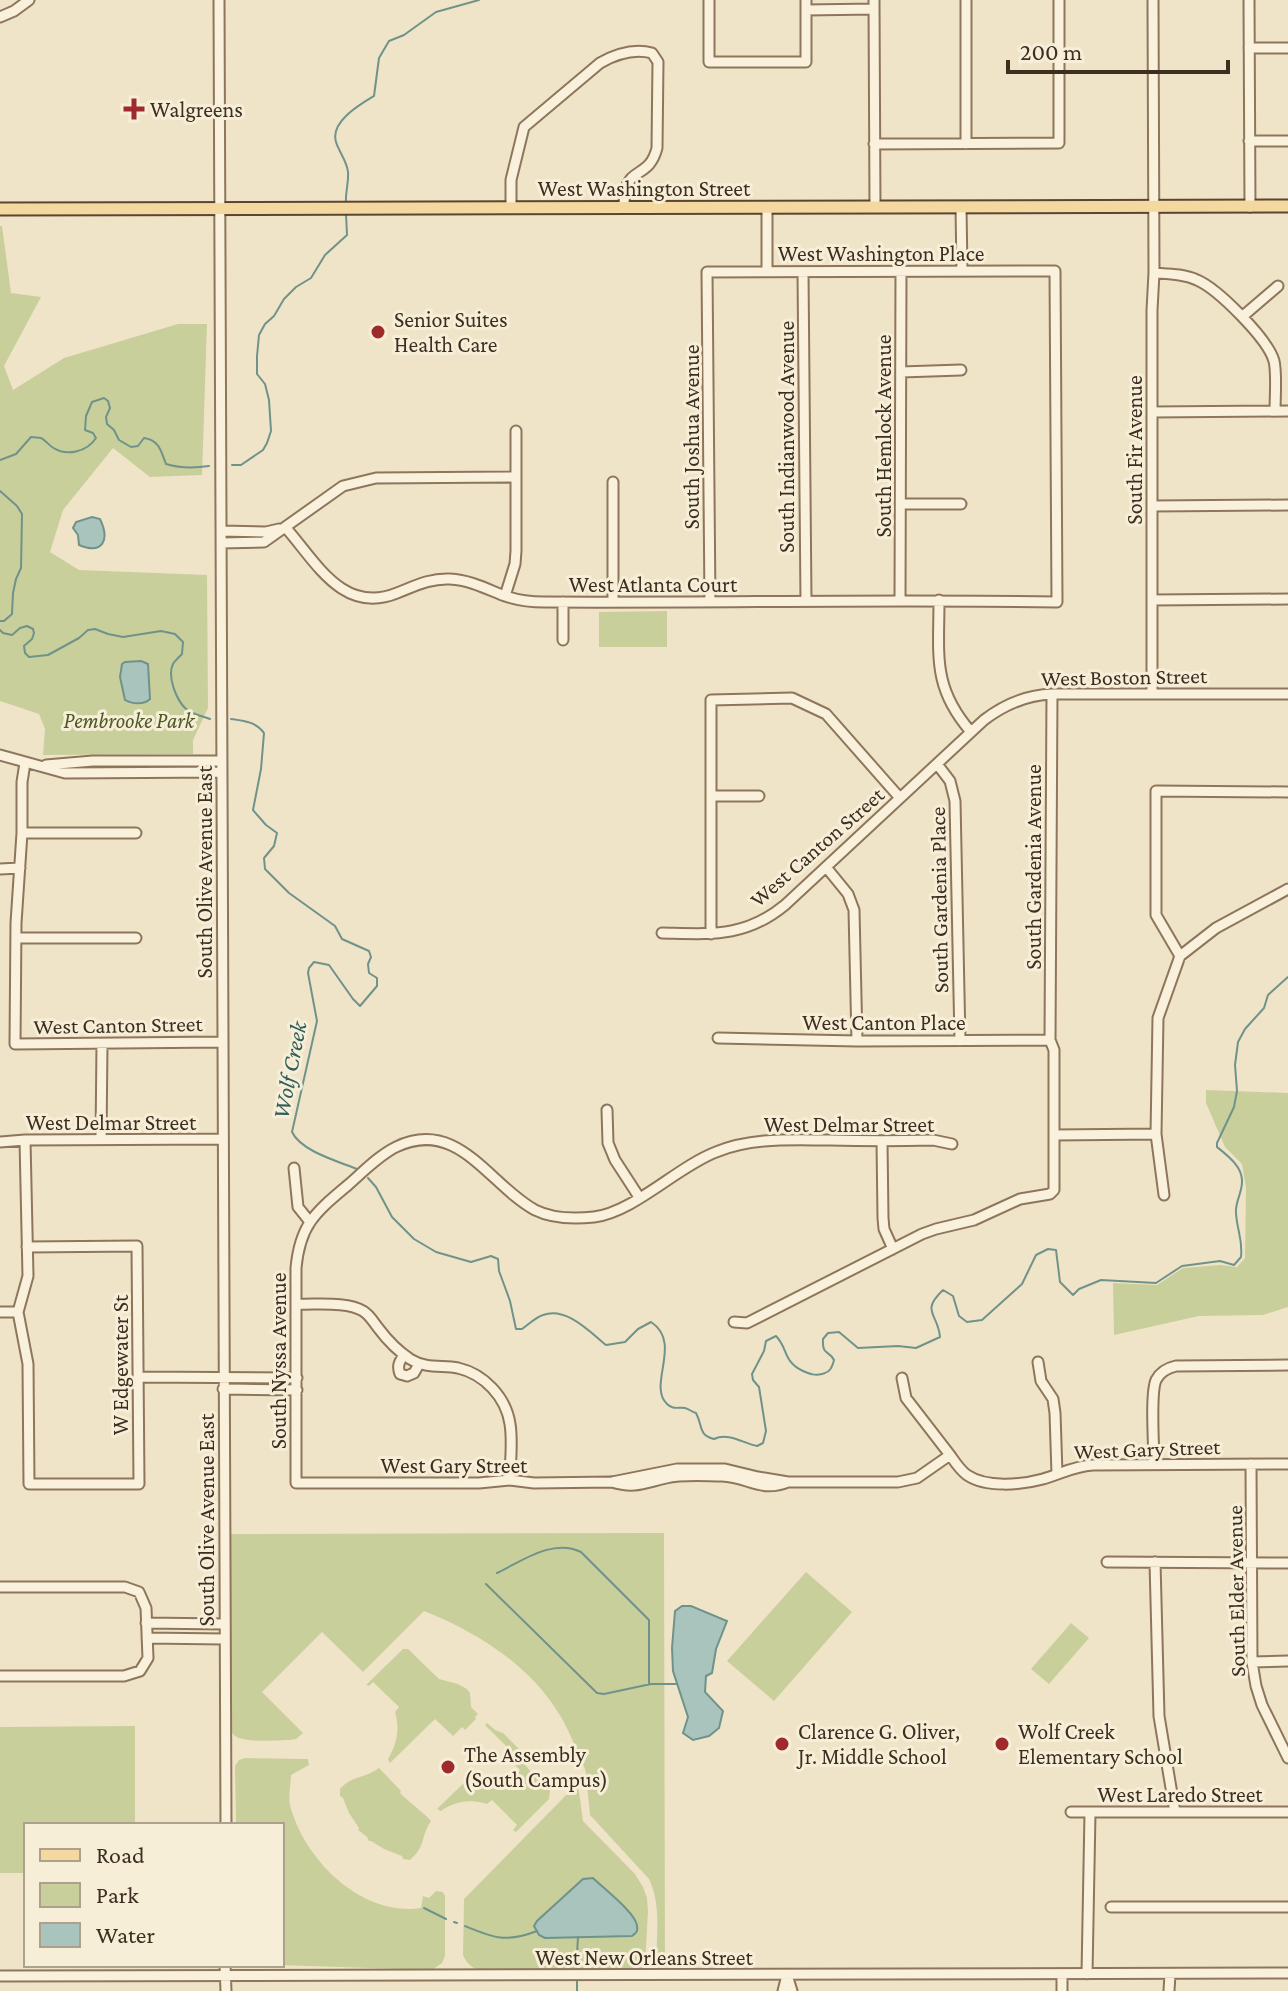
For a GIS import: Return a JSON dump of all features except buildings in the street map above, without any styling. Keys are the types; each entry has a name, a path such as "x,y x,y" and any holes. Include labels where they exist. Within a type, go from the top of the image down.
{"main road":[{"name":"West Washington Street","path":"0,209 1288,206"}],"street":[{"path":"0,17 29,0"},
{"name":"South Olive Avenue East","path":"219,0 226,1823"},
{"path":"709,0 709,62 806,62 806,5 874,5 875,207"},
{"path":"966,0 966,144"},
{"path":"874,144 1059,143 1059,0"},
{"name":"South Fir Avenue","path":"1152,694 1153,0"},
{"path":"1249,0 1250,207"},
{"path":"1249,48 1288,48"},
{"path":"511,208 511,180 524,127 600,63 612,56 641,50 652,53 658,62 657,148 654,160 646,170 635,175 627,185 624,208"},
{"path":"1249,141 1288,141"},
{"path":"767,207 767,271"},
{"path":"961,207 962,271"},
{"name":"South Hemlock Avenue","path":"900,601 901,271"},
{"name":"West Washington Place","path":"707,272 1055,271 1057,602"},
{"name":"South Joshua Avenue","path":"707,272 710,602"},
{"name":"South Indianwood Avenue","path":"803,272 806,601"},
{"path":"1154,273 1183,275 1201,281 1243,316 1274,361 1275,411"},
{"path":"1243,316 1278,286"},
{"path":"901,372 961,370"},
{"path":"1152,412 1288,411"},
{"path":"505,596 516,551 516,431"},
{"path":"221,543 264,542 343,486 376,478 516,477"},
{"path":"613,482 613,602"},
{"path":"901,504 961,504"},
{"path":"1153,506 1288,505"},
{"path":"221,531 266,532 286,528"},
{"name":"West Atlanta Court","path":"286,528 340,589 355,596 373,598 390,596 426,581 444,579 471,583 526,601 1057,602"},
{"path":"1152,600 1288,599"},
{"path":"939,600 939,657 943,687 954,712 971,732"},
{"path":"563,602 563,640"},
{"name":"West Boston Street","path":"971,732 1004,706 1030,697 1052,694 1288,694"},
{"name":"South Gardenia Avenue","path":"893,1249 936,1229 974,1220 1020,1199 1050,1194 1054,1190 1054,1050 1050,1040 1052,694"},
{"path":"711,934 711,700 792,698 826,714 900,798"},
{"name":"West Canton Street","path":"662,933 711,934 748,928 768,918 971,732"},
{"path":"0,755 65,773 222,767"},
{"path":"25,763 16,938 136,938"},
{"name":"South Gardenia Place","path":"937,764 950,781 955,801 960,1041"},
{"path":"1180,956 1156,915 1156,791 1288,792"},
{"path":"711,796 759,796"},
{"path":"22,833 136,833"},
{"path":"826,867 848,894 854,910 857,1041"},
{"path":"0,869 20,868"},
{"path":"1164,1195 1156,1134 1158,1018 1180,956 1216,928 1288,889"},
{"name":"West Canton Street","path":"16,938 15,1044 222,1042"},
{"name":"West Canton Place","path":"718,1038 1050,1040"},
{"path":"101,1139 102,1044"},
{"path":"607,1110 608,1143 639,1197"},
{"path":"1055,1135 1156,1134"},
{"name":"West Delmar Street","path":"0,1142 222,1139"},
{"path":"0,1312 18,1312 28,1276 25,1140"},
{"name":"West Delmar Street","path":"328,1201 396,1147 425,1140 439,1141 461,1150 533,1209 557,1217 601,1216 623,1208 694,1162 730,1146 778,1140 933,1140 952,1144"},
{"path":"734,1322 747,1323 893,1249 884,1229 882,1141"},
{"path":"294,1168 298,1207 310,1222"},
{"name":"South Nyssa Avenue","path":"296,1483 298,1248 305,1229 328,1201"},
{"name":"W Edgewater St","path":"18,1312 28,1364 29,1484 139,1484 137,1246 27,1247"},
{"path":"296,1304 350,1306 365,1312 397,1350 411,1359 457,1368 476,1375 491,1386 503,1403 510,1423 510,1480"},
{"path":"1038,1362 1041,1381 1053,1399 1057,1474"},
{"path":"1154,1464 1154,1389 1158,1376 1163,1372 1176,1366 1288,1365"},
{"path":"138,1377 297,1378"},
{"path":"902,1378 906,1398 950,1455"},
{"path":"223,1389 297,1390"},
{"name":"West Gary Street","path":"296,1483 479,1483 510,1480 534,1483 612,1482 638,1486 669,1477 701,1476 737,1478 776,1487 788,1482 908,1481 950,1455 967,1475 989,1483 1024,1483 1083,1466 1288,1464"},
{"name":"South Elder Avenue","path":"1251,1464 1252,1662 1262,1705 1288,1758"},
{"path":"1107,1562 1288,1563"},
{"path":"1155,1562 1159,1716 1175,1812"},
{"path":"0,1587 125,1587 139,1592 146,1608 148,1658 140,1671 124,1676 0,1676"},
{"path":"146,1623 224,1624"},
{"path":"147,1638 224,1639"},
{"path":"1252,1662 1288,1661"},
{"name":"West Laredo Street","path":"1071,1812 1288,1812"},
{"path":"1087,1974 1090,1813"},
{"path":"1111,1907 1288,1907"},
{"path":"226,1970 226,1991"},
{"name":"West New Orleans Street","path":"0,1976 226,1970 787,1975 1288,1973"},
{"path":"1062,1974 1062,1991"},
{"path":"1169,1991 1170,1974"},
{"path":"783,1991 787,1975"},
{"path":"787,1975 792,1991"}],"green space":[{"name":"Pembrooke Park","path":"0,226 11,293 41,297 4,366 13,390 64,358 178,324 207,324 202,475 150,477 113,448 63,510 50,552 79,570 207,575 208,708 193,740 193,754 43,755 45,729 39,714 0,701"},
{"path":"667,611 667,647 599,647 599,612"},
{"path":"1206,1090 1288,1093 1288,1307 1263,1315 1199,1316 1114,1335 1113,1283 1157,1285 1183,1268 1237,1267 1245,1258 1246,1188 1242,1164 1225,1147 1206,1103"},
{"path":"664,1533 665,1971 656,1968 657,1911 649,1879 590,1815 587,1785 583,1777 585,1769 561,1717 535,1682 519,1667 464,1630 424,1611 363,1672 322,1632 262,1692 303,1733 296,1739 260,1741 233,1734 228,1709 227,1534"},
{"path":"806,1572 852,1612 774,1701 727,1661"},
{"path":"1071,1623 1089,1638 1049,1684 1031,1669"},
{"path":"403,1649 408,1649 439,1679 467,1689 471,1707 478,1714 465,1730 462,1727 453,1736 435,1719 390,1763 388,1759 397,1730 395,1712 399,1707 373,1682 366,1685"},
{"path":"487,1723 520,1750 527,1767 550,1791 549,1799 516,1832 513,1830 517,1825 492,1800 487,1804 463,1802 441,1811 437,1809 472,1775 478,1781 481,1778 492,1789 498,1784 503,1788 520,1770 515,1765 520,1760 485,1725"},
{"path":"135,1726 135,1823 24,1823 24,1873 0,1873 0,1727"},
{"path":"308,1759 309,1765 291,1775 289,1802 297,1826 322,1864 357,1894 399,1908 421,1908 423,1896 429,1898 436,1891 443,1892 445,1956 442,1963 432,1970 284,1965 284,1823 236,1823 235,1766 239,1760"},
{"path":"379,1768 400,1793 431,1821 419,1850 410,1860 369,1841 358,1830 340,1796 340,1789 345,1785"},
{"path":"577,1786 583,1821 635,1874 643,1887 648,1912 645,1964 636,1971 481,1971 475,1968 463,1955 464,1899"}],"water":[{"path":"92,517 100,519 104,539 99,547 87,548 79,545 73,528 76,522"},
{"path":"141,661 148,664 150,699 141,703 131,702 125,700 120,677 122,664"},
{"path":"682,1606 691,1606 727,1621 716,1649 712,1673 706,1676 705,1692 723,1711 719,1728 709,1736 693,1740 683,1733 688,1717 673,1671 675,1611"},
{"path":"593,1878 631,1914 637,1926 636,1933 632,1936 545,1938 539,1935 534,1926 537,1921 583,1879"}],"waterway":[{"path":"346,204 348,172 335,135 341,121 374,96 379,58 389,41 404,35 436,12 479,0"},
{"path":"232,465 241,465 263,450 271,431 269,400 265,384 257,374 259,335 284,299 311,278 325,255 347,235 346,214"},
{"path":"0,460 16,454 31,437 41,438 64,452 76,452 87,447 96,438 85,430 86,416 92,402 104,398 110,408 107,424 119,440 131,447 138,446 144,438 153,441 166,464 209,466"},
{"path":"0,491 22,514 21,568 13,593 12,614 0,621"},
{"name":"Wolf Creek","path":"0,630 12,635 20,628 27,626 33,629 32,639 24,646 29,657 48,655 88,630 123,637 161,631 175,634 183,642 182,654 171,669 176,693 187,710 210,719"},
{"name":"Wolf Creek","path":"231,719 254,724 264,733 253,810 277,833 274,846 264,858 265,869 289,893 335,926 342,939 369,951 369,973 377,978 377,986 360,1006 329,965 314,962 308,973 317,1021 292,1132 311,1150 357,1169"},
{"name":"Wolf Creek","path":"368,1178 392,1217 414,1239 436,1252 471,1262 491,1256 498,1259 516,1329 522,1329 543,1315 560,1314 577,1322 606,1345 625,1342 651,1322 664,1341 661,1386 667,1404 696,1413 703,1432 709,1437 730,1437 757,1446 763,1443 766,1431 759,1387 752,1374 766,1341 776,1336 792,1363 806,1372 819,1375 829,1371 834,1360 824,1348 823,1339 828,1333 839,1332 858,1348 916,1348 940,1337 931,1308 943,1290 953,1296 959,1316 967,1322 982,1320 1022,1284 1036,1255 1048,1249 1056,1250 1060,1282 1073,1295 1079,1289 1101,1280 1156,1283 1182,1266 1220,1261 1234,1265 1241,1257 1236,1209 1242,1177 1237,1166 1217,1147 1217,1143 1234,1107 1238,1042 1264,1008 1268,995 1288,977"},
{"path":"497,1573 549,1549 570,1548 581,1552 649,1620 649,1684"},
{"path":"486,1584 597,1693 651,1684 677,1684"},
{"path":"424,1908 446,1919"},
{"path":"465,1926 500,1938 537,1931"},
{"path":"577,1954 578,1937"},
{"path":"577,1961 577,1968"},
{"path":"577,1981 577,1991"}],"place":[{"name":"Walgreens","path":"134,109"},
{"name":"Senior Suites Health Care","path":"378,332"},
{"name":"Clarence G. Oliver, Jr. Middle School","path":"782,1744"},
{"name":"Wolf Creek Elementary School","path":"1002,1744"},
{"name":"The Assembly (South Campus)","path":"448,1767"}]}
